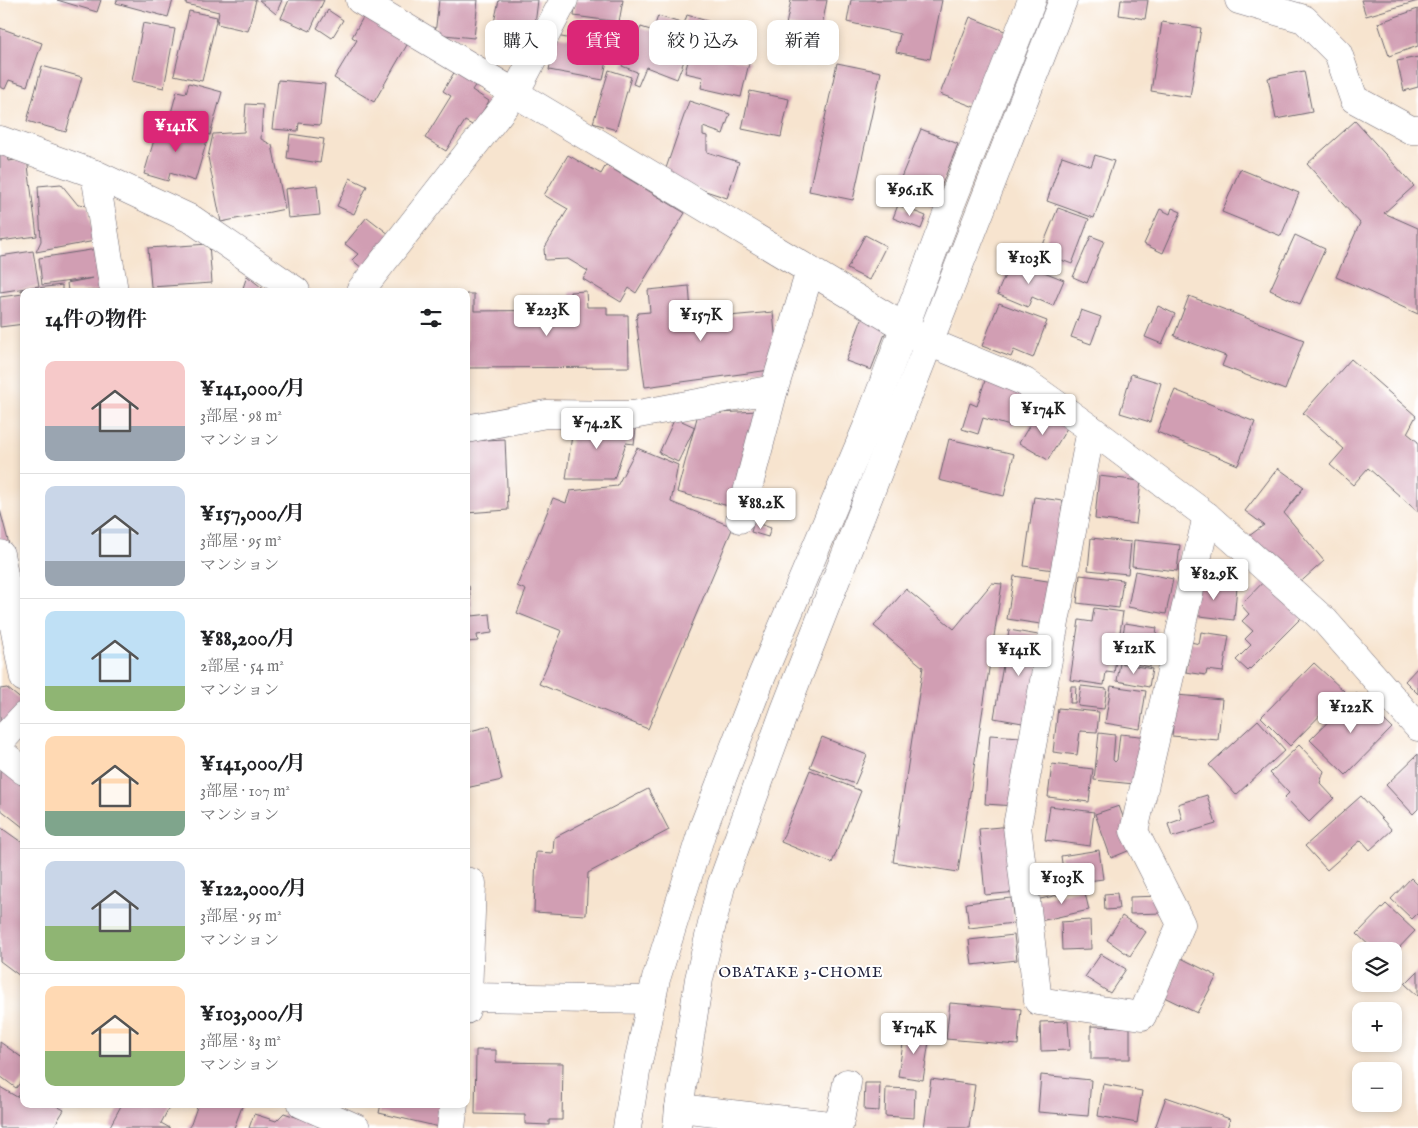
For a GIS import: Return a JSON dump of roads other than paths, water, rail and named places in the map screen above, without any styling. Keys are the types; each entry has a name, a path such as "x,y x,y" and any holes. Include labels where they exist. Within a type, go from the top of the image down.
{"street":[{"path":"360,0 929,342 1024,382 1091,429 1207,516 1324,621 1418,727"},
{"path":"362,288 515,93 564,0"},
{"path":"627,1128 636,1072 656,979 703,828 761,678 867,427 904,327 1032,0"},
{"path":"847,1084 839,1126 678,1118 699,979 720,886 788,701 1064,0"},
{"path":"1238,0 1304,19 1338,53 1354,99 1411,130 1418,130"},
{"path":"0,140 95,174 193,220 292,288"},
{"path":"95,174 114,288"},
{"path":"740,519 774,388 810,271"},
{"path":"470,428 546,414 633,415 774,388"},
{"path":"1091,429 1016,826 1038,1001 1142,1016 1181,924 1134,831 1207,516"},
{"path":"0,554 20,657"},
{"path":"0,742 20,720"},
{"path":"0,752 20,768"},
{"path":"470,882 472,883 470,931"},
{"path":"470,1003 652,1000"},
{"path":"311,1108 356,1128"},
{"path":"451,1128 454,1108"}],"district":[{"name":"OBATAKE 3-CHOME","path":"801,972"}]}
